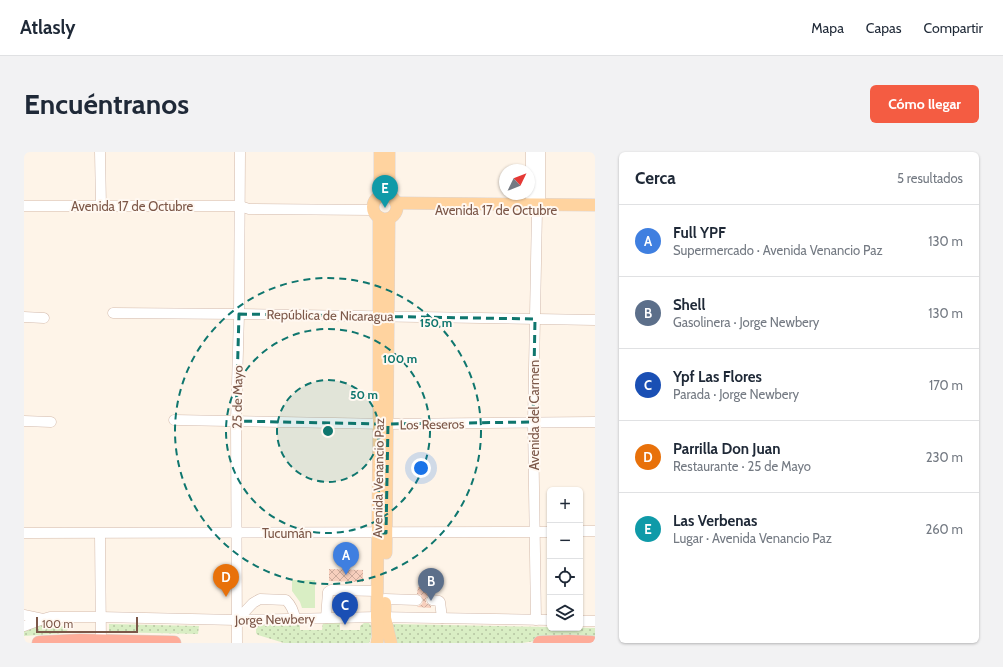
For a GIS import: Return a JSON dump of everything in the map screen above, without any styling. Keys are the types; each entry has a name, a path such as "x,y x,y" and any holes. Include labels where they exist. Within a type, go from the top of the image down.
{"highway":[{"path":"39,643 174,643"},
{"path":"540,643 592,643"}],"main road":[{"name":"Avenida Venancio Paz","path":"380,152 385,207"},
{"name":"Avenida Venancio Paz","path":"376,643 381,618 385,207 389,152"},
{"name":"Avenida 17 de Octubre","path":"385,207 595,205"},
{"name":"Avenida 17 de Octubre","path":"536,206 595,211"},
{"name":"Avenida Venancio Paz","path":"381,618 391,643"}],"street":[{"path":"100,152 101,206"},
{"name":"25 de Mayo","path":"237,643 236,422 239,314 240,152"},
{"name":"Avenida del Carmen","path":"531,152 531,198 536,206"},
{"name":"Avenida del Carmen","path":"536,620 533,422 536,319 536,206 540,199 540,152"},
{"name":"Avenida 17 de Octubre","path":"24,206 240,206 249,203 385,207"},
{"name":"República de Nicaragua","path":"113,313 595,320"},
{"path":"24,317 44,318"},
{"name":"Los Reseros","path":"174,420 383,424 595,422"},
{"path":"24,421 52,422"},
{"path":"583,532 595,531"},
{"name":"Tucumán","path":"24,533 547,532"},
{"path":"100,534 101,642"},
{"path":"326,618 328,592 331,590 417,600"},
{"path":"237,620 253,603 260,599 286,600 290,604 294,613 294,619"},
{"path":"432,600 440,602 442,618"},
{"name":"Jorge Newbery","path":"24,615 43,619 50,617 100,617 237,620 442,618 547,620"},
{"path":"24,626 43,619"},
{"path":"583,620 595,621"}],"highlighted area":[{"path":"239,314 535,319 533,422 388,424 386,533 378,533 379,424 236,421"}],"green space":[{"path":"292,580 315,580 315,608 302,608 300,602 292,591"},
{"path":"258,622 297,622 300,624 300,630 322,630 323,622 340,622 340,630 360,630 360,626 364,623 369,623 372,627 372,633 369,643 284,643 258,635 256,633 256,625"},
{"path":"109,624 199,626 198,634 109,632"},
{"path":"393,624 547,627 547,631 583,631 583,628 595,628 595,639 555,638 522,643 397,643 395,641"},
{"path":"43,625 70,627 65,633 24,636 24,630"}],"building":[{"path":"329,569 363,570 363,582 329,581"},
{"path":"418,587 432,587 432,594 427,596 426,599 426,603 431,606 431,608 417,607 422,604 423,600 421,595 417,594"},
{"path":"334,597 357,597 357,606 333,606"}],"place":[{"name":"Las Verbenas","path":"385,208"},
{"name":"Full YPF","path":"346,575"},
{"name":"Parrilla Don Juan","path":"226,597"},
{"name":"Shell","path":"431,601"},
{"name":"Ypf Las Flores","path":"345,625"}]}
